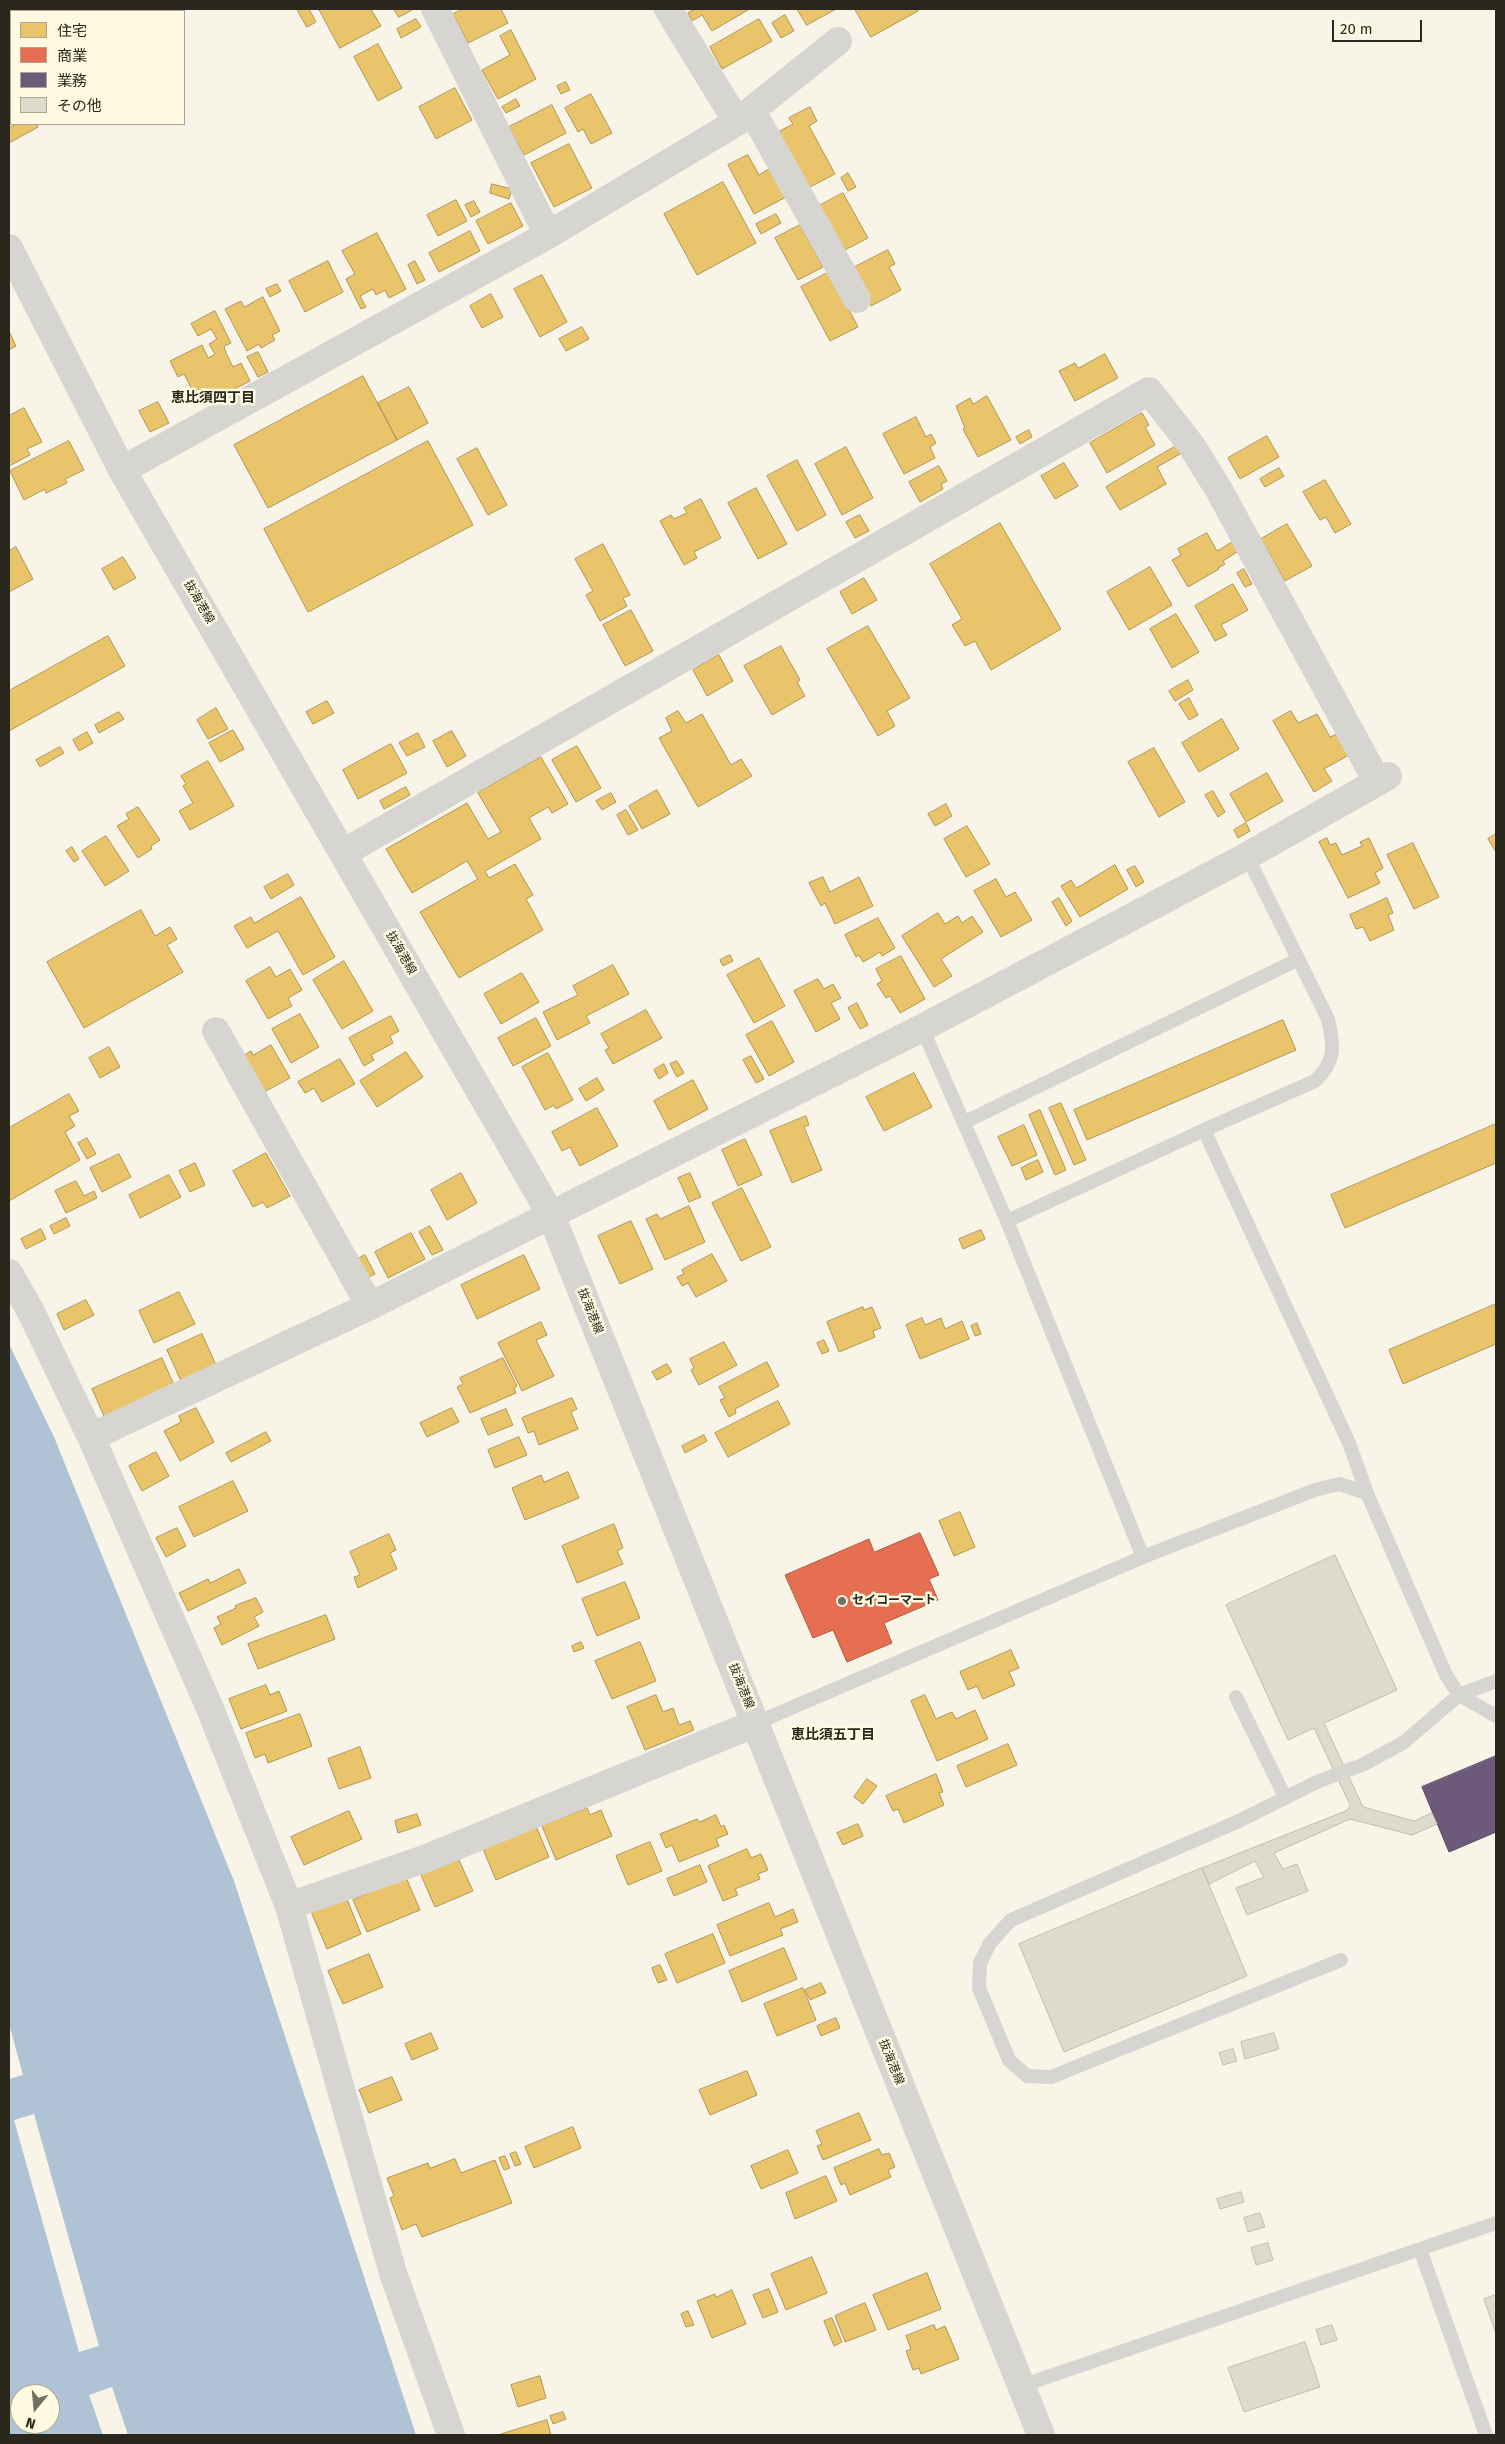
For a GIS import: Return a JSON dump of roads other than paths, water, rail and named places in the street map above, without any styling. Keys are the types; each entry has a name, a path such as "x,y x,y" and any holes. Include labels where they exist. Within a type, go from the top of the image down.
{"street":[{"path":"435,9 548,235"},
{"path":"668,9 744,117 857,299"},
{"path":"122,470 548,235 744,117 838,42"},
{"name":"抜海港線","path":"9,248 122,470 551,1214 1041,2435"},
{"path":"91,1437 370,1306 922,1028 1247,856 1383,779 1219,490 1191,445 1148,392 344,853"},
{"path":"216,1030 370,1306"},
{"path":"9,1274 30,1312 91,1437 209,1706 289,1906 393,2273 451,2435"},
{"path":"289,1906 427,1858 756,1723"}],"lane":[{"path":"1007,1221 1315,1081 1327,1071 1334,1043 1328,1019 1297,960 1247,856"},
{"path":"965,1122 1297,960"},
{"path":"922,1028 1007,1221 1143,1557"},
{"path":"1204,1130 1350,1444 1367,1493 1446,1675 1458,1696 1496,1716"},
{"path":"756,1723 1143,1557 1315,1490 1339,1484 1367,1493"},
{"path":"1341,1960 1051,2077 1027,2076 1009,2060 979,1988 980,1963 990,1943 1010,1920 1239,1821 1285,1797 1362,1765 1403,1743 1458,1696 1496,1681"},
{"path":"1236,1697 1285,1797"},
{"path":"1021,2386 1496,2223"},
{"path":"1420,2249 1486,2435"}],"water":[{"path":"9,1344 54,1437 234,1881 416,2435 9,2435"}],"place":[{"name":"セイコーマート","path":"842,1601"}],"district":[{"name":"恵比須四丁目","path":"213,398"},
{"name":"恵比須五丁目","path":"833,1735"}]}
